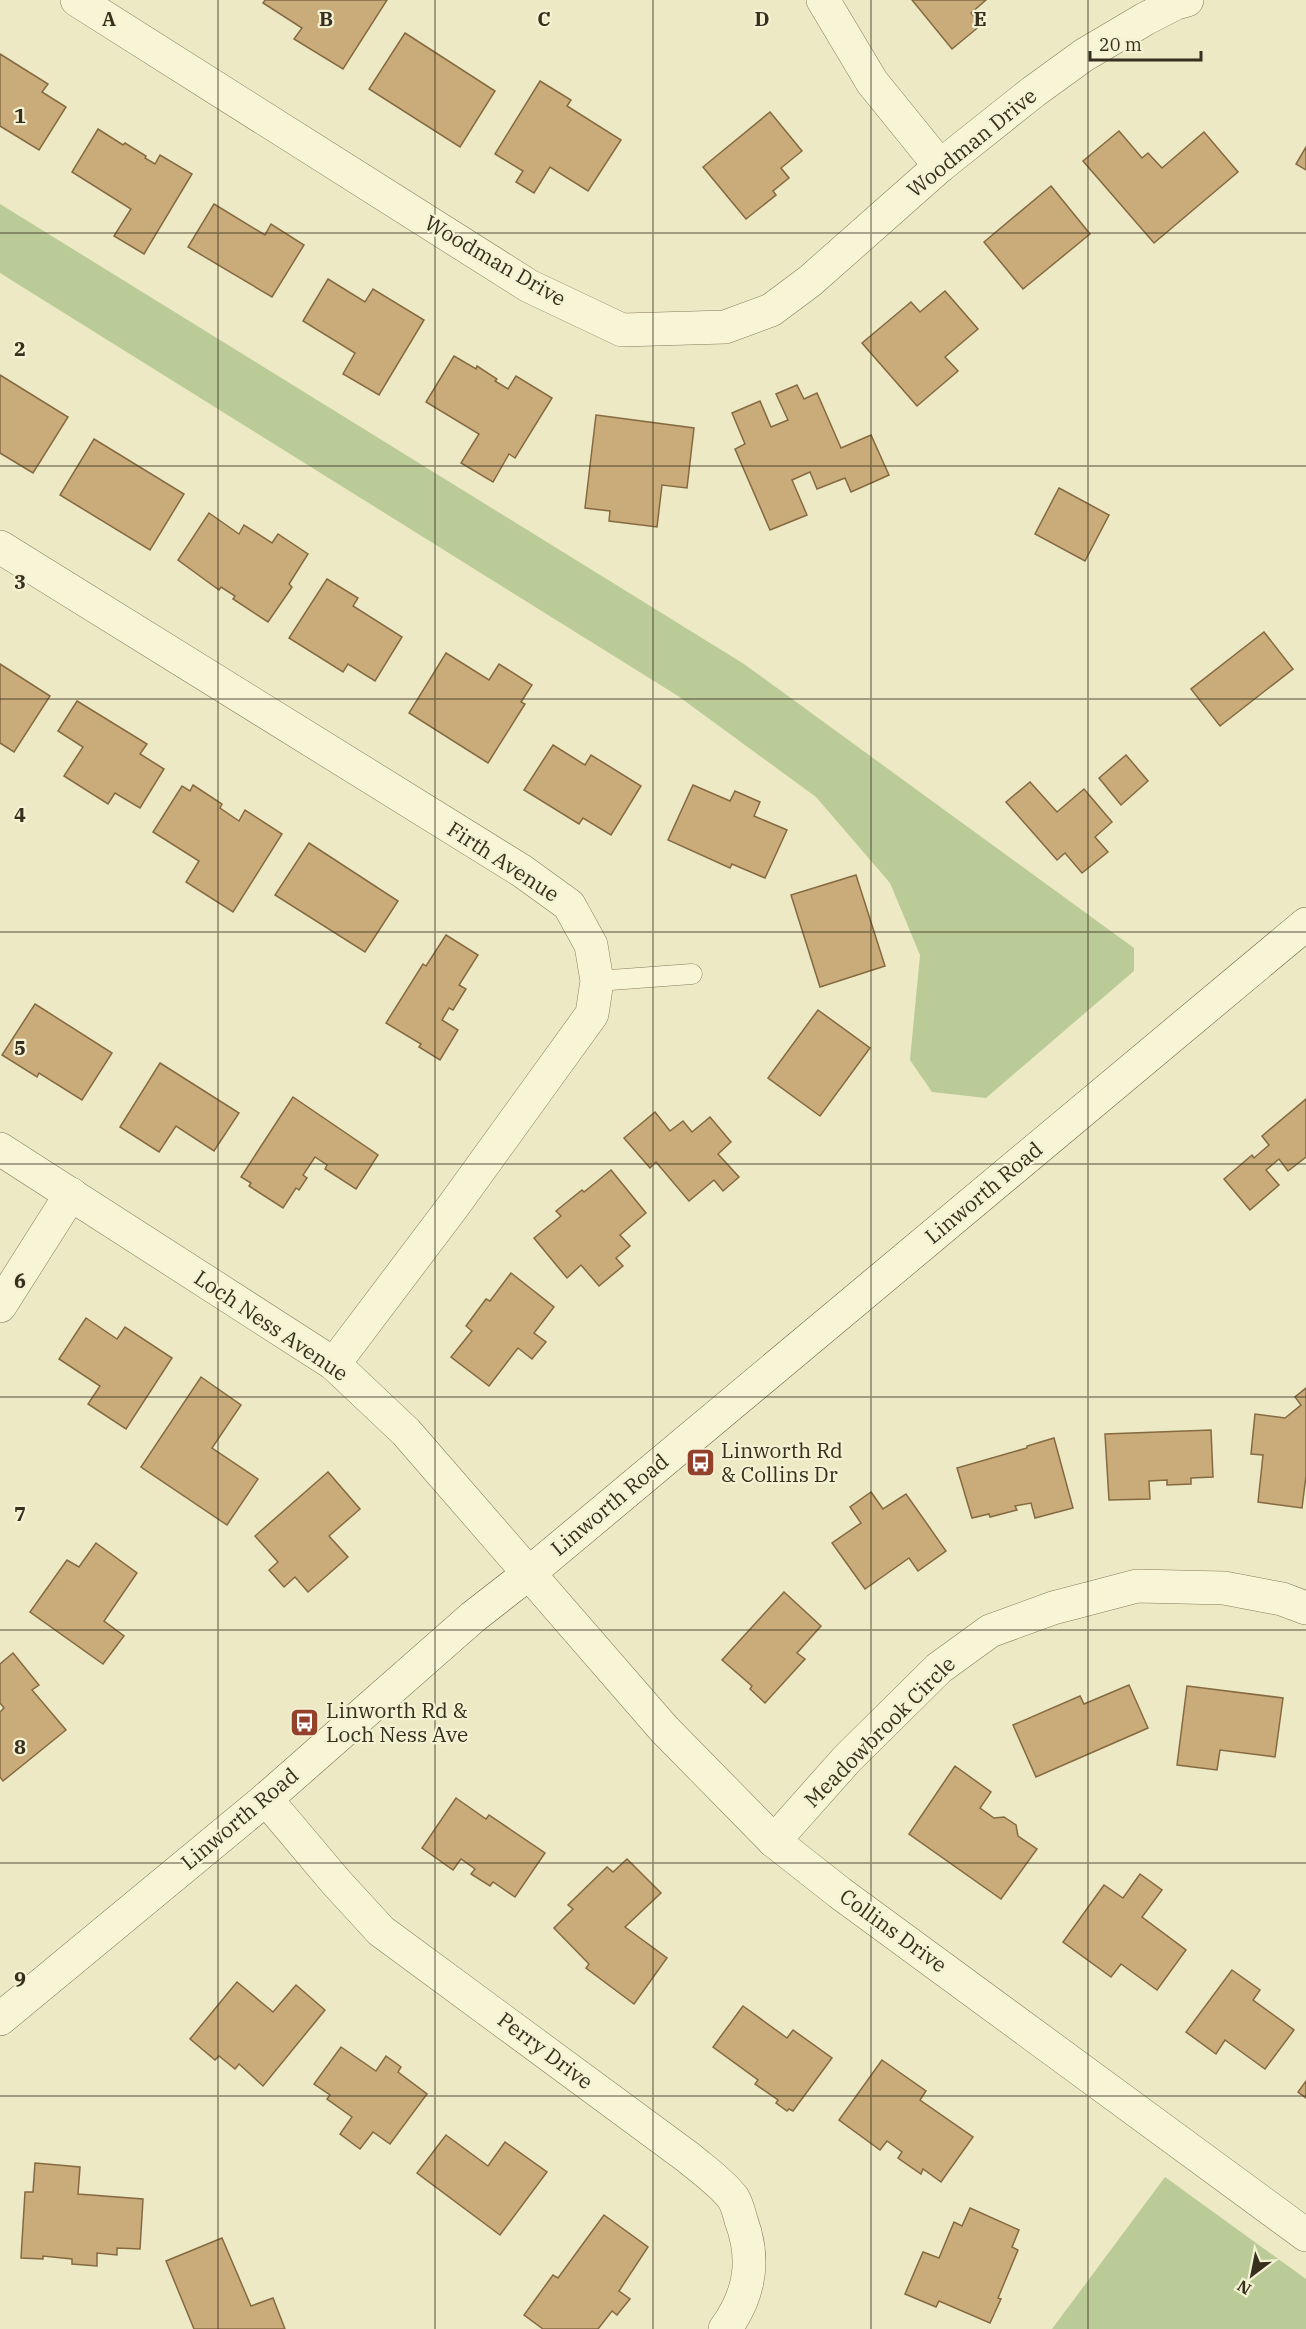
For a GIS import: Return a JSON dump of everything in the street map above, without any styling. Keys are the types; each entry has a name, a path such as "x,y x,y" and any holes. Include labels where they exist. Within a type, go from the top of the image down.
{"street":[{"name":"Woodman Drive","path":"77,0 529,286 622,330 725,327 771,310 810,281 940,166 1033,92 1084,55 1145,19 1176,3 1187,0"},
{"path":"823,0 872,82 940,166"},
{"name":"Firth Avenue","path":"0,547 522,871 569,905 591,945 597,981 592,1014 454,1205 334,1364"},
{"name":"Linworth Road","path":"0,2019 266,1799 473,1617 528,1574 1306,924"},
{"name":"Loch Ness Avenue","path":"0,1149 334,1364 406,1432 528,1574"},
{"path":"0,1306 71,1194"},
{"name":"Collins Drive","path":"528,1574 664,1729 774,1840 840,1893 1306,2235"},
{"name":"Meadowbrook Circle","path":"774,1840 847,1760 939,1668 990,1631 1053,1608 1137,1586 1224,1588 1282,1599 1306,1608"},
{"name":"Perry Drive","path":"266,1799 381,1931 689,2158 734,2199 751,2258 746,2289 734,2316 725,2329"}],"lane":[{"path":"597,981 692,974"}],"green space":[{"path":"0,204 744,664 1134,948 1134,971 986,1098 932,1092 910,1060 920,955 890,883 816,797 678,696 0,273"},
{"path":"1165,2177 1306,2279 1306,2329 1052,2329"}],"building":[{"path":"265,0 387,0 343,69 294,39 302,28 263,3"},
{"path":"912,0 986,0 971,13 981,25 952,49"},
{"path":"405,33 495,91 460,147 369,89"},
{"path":"0,54 48,84 42,92 66,107 39,150 0,126"},
{"path":"540,81 571,100 567,106 621,140 588,191 550,167 534,193 516,182 523,171 495,154"},
{"path":"770,112 802,151 781,168 789,178 773,191 776,195 746,219 703,167"},
{"path":"98,129 123,145 125,143 155,164 160,155 192,174 144,254 114,236 131,209 72,172"},
{"path":"1119,131 1142,158 1148,153 1162,168 1204,132 1238,172 1154,243 1083,161"},
{"path":"1306,147 1306,170 1296,164"},
{"path":"1051,186 1090,234 1023,289 984,242"},
{"path":"214,204 265,235 271,224 304,245 272,297 188,247"},
{"path":"328,279 365,302 373,289 424,320 379,395 343,374 355,353 303,321"},
{"path":"945,291 978,329 945,357 958,371 917,406 862,343 911,302 920,312"},
{"path":"454,356 476,369 477,366 508,389 516,376 552,398 515,458 509,454 493,482 461,463 479,434 426,402"},
{"path":"0,375 68,417 33,473 0,453"},
{"path":"797,385 804,399 817,393 841,448 871,435 889,475 851,492 845,478 817,489 810,472 792,480 807,515 770,530 735,449 745,444 732,413 760,401 771,427 788,420 776,394"},
{"path":"596,415 694,428 687,488 662,485 657,527 609,521 610,511 585,508"},
{"path":"94,439 184,494 150,550 60,495"},
{"path":"1059,488 1109,515 1085,561 1035,534"},
{"path":"209,513 239,534 244,525 272,543 278,534 308,554 289,584 292,587 268,622 233,599 235,596 221,587 219,590 178,560"},
{"path":"327,579 358,598 353,606 402,637 375,681 348,664 343,672 289,638"},
{"path":"1264,632 1293,669 1220,726 1191,689"},
{"path":"446,653 489,680 499,664 532,685 521,702 525,704 488,763 409,713"},
{"path":"0,664 50,696 14,752 0,743"},
{"path":"77,701 147,744 140,754 164,769 140,808 115,793 108,804 64,776 83,747 58,731"},
{"path":"553,745 585,765 591,755 641,786 611,835 583,818 579,824 524,790"},
{"path":"1126,755 1148,781 1121,805 1099,778"},
{"path":"1030,782 1057,812 1084,789 1112,822 1095,837 1108,852 1082,873 1065,853 1057,860 1006,802"},
{"path":"193,785 222,804 220,808 239,821 245,810 282,834 233,912 186,882 199,861 153,832 182,786 190,791"},
{"path":"693,785 730,801 735,791 760,802 754,816 787,830 765,878 732,864 730,868 668,840"},
{"path":"309,843 398,901 365,952 275,895"},
{"path":"856,875 885,966 820,987 791,895"},
{"path":"446,935 478,955 459,985 466,989 453,1010 449,1008 442,1020 458,1030 440,1060 419,1047 421,1044 386,1023 423,964 426,966"},
{"path":"35,1004 112,1053 82,1100 39,1073 37,1077 2,1055"},
{"path":"818,1010 870,1048 820,1116 768,1078"},
{"path":"160,1063 239,1113 214,1151 176,1126 159,1152 120,1127"},
{"path":"293,1097 378,1155 356,1189 325,1169 327,1165 315,1157 303,1175 307,1178 299,1190 296,1188 283,1208 249,1186 251,1183 241,1177"},
{"path":"1306,1099 1306,1157 1288,1171 1279,1159 1266,1170 1279,1185 1250,1210 1224,1179 1252,1155 1254,1158 1269,1145 1262,1136"},
{"path":"655,1112 670,1131 683,1121 692,1132 710,1117 731,1142 718,1154 739,1177 723,1191 714,1180 689,1201 656,1162 650,1168 624,1138"},
{"path":"611,1170 646,1213 620,1235 630,1246 616,1258 623,1266 599,1286 581,1265 567,1278 534,1238 561,1216 556,1211"},
{"path":"511,1273 554,1307 534,1333 546,1342 532,1359 518,1348 489,1386 451,1357 472,1331 466,1326 486,1299 490,1301"},
{"path":"86,1318 117,1339 125,1327 172,1358 126,1429 88,1404 100,1386 59,1359"},
{"path":"201,1377 241,1405 212,1448 258,1479 227,1525 141,1467"},
{"path":"1306,1388 1306,1476 1302,1508 1258,1502 1263,1455 1251,1454 1255,1414 1285,1418 1301,1405 1295,1397"},
{"path":"1211,1430 1213,1477 1191,1478 1191,1484 1167,1485 1167,1480 1149,1481 1150,1499 1109,1500 1105,1434"},
{"path":"1054,1438 1073,1508 1035,1518 1031,1503 1015,1506 1017,1510 990,1517 989,1514 972,1518 957,1468"},
{"path":"328,1472 360,1509 329,1536 348,1557 308,1592 295,1577 284,1587 269,1570 278,1562 255,1536"},
{"path":"871,1492 883,1509 906,1494 946,1551 918,1571 909,1558 865,1589 832,1543 861,1523 850,1507"},
{"path":"96,1543 137,1573 104,1621 124,1636 103,1664 30,1612 67,1560 79,1567"},
{"path":"784,1592 821,1626 797,1653 805,1659 765,1703 750,1689 752,1686 722,1660"},
{"path":"13,1653 39,1685 32,1690 66,1730 3,1781 0,1777 0,1712 4,1708 0,1703 0,1664"},
{"path":"1129,1685 1148,1728 1036,1777 1013,1725 1080,1696 1084,1704"},
{"path":"1187,1686 1283,1698 1275,1757 1220,1750 1217,1770 1177,1765"},
{"path":"955,1766 991,1792 980,1808 994,1818 1004,1817 1016,1825 1018,1836 1037,1849 1001,1899 909,1834"},
{"path":"456,1798 486,1819 489,1815 545,1853 515,1897 493,1882 490,1886 471,1874 475,1869 461,1859 453,1870 422,1848"},
{"path":"627,1859 661,1893 625,1927 667,1958 634,2004 586,1968 589,1964 554,1928 573,1909 568,1905 607,1867 613,1872"},
{"path":"1140,1874 1162,1890 1142,1917 1186,1950 1157,1990 1121,1964 1111,1977 1063,1942 1104,1885 1123,1898"},
{"path":"1232,1970 1260,1990 1253,2000 1294,2030 1265,2069 1225,2040 1216,2054 1186,2032"},
{"path":"237,1982 273,2012 296,1985 325,2010 263,2086 239,2064 235,2069 219,2056 215,2060 190,2039"},
{"path":"743,2006 787,2038 793,2030 832,2058 793,2111 789,2109 787,2111 776,2103 778,2100 755,2084 758,2080 713,2047"},
{"path":"341,2047 376,2071 386,2056 401,2067 398,2072 427,2094 390,2144 373,2132 360,2149 340,2134 352,2117 327,2099 330,2095 314,2084"},
{"path":"882,2060 926,2091 920,2100 973,2137 941,2182 923,2169 921,2174 898,2158 902,2152 887,2141 880,2150 839,2120"},
{"path":"1306,2081 1306,2098 1298,2092"},
{"path":"446,2135 488,2166 505,2142 547,2172 500,2235 417,2173"},
{"path":"35,2163 80,2167 78,2194 143,2199 140,2249 117,2248 117,2255 97,2253 97,2266 72,2264 72,2259 43,2256 43,2259 21,2258 25,2192 33,2192"},
{"path":"970,2208 1019,2230 1012,2247 1018,2250 990,2323 939,2301 936,2307 905,2294 923,2252 939,2258 954,2222 962,2226"},
{"path":"604,2215 648,2247 619,2291 630,2299 617,2315 612,2311 598,2329 543,2329 524,2315 553,2275 558,2278"},
{"path":"222,2238 251,2306 273,2298 285,2329 194,2329 166,2261"}],"place":[{"name":"Linworth Rd & Collins Dr","path":"700,1463"},
{"name":"Linworth Rd & Loch Ness Ave","path":"305,1723"}]}
